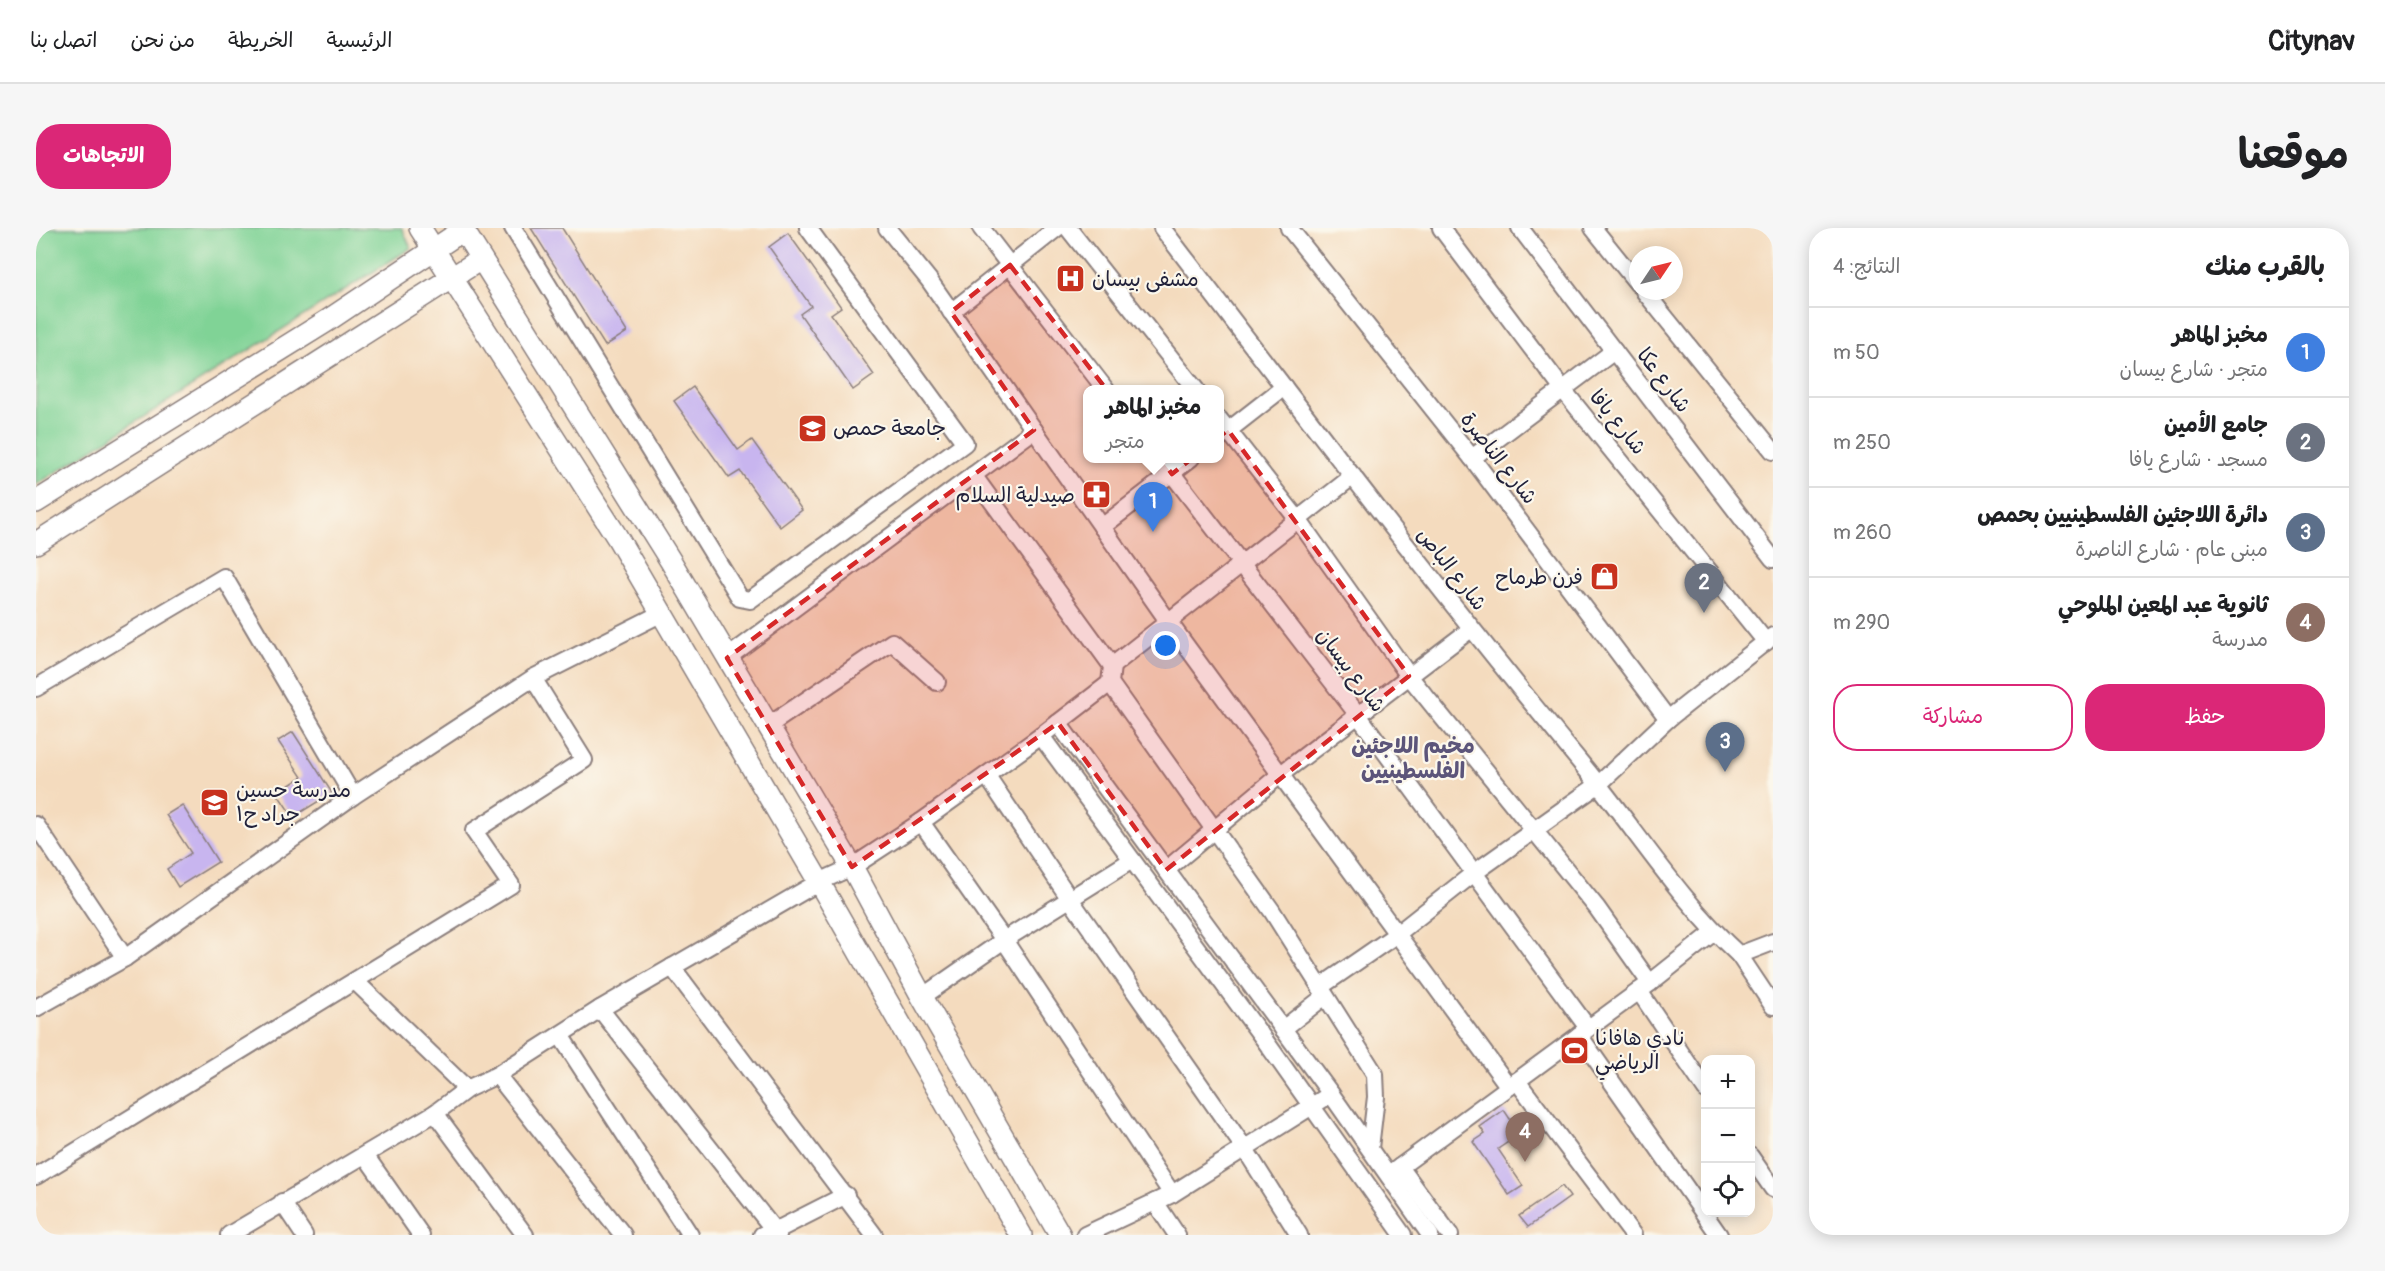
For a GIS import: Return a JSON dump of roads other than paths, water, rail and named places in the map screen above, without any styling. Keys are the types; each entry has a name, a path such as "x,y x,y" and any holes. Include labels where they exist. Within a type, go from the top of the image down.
{"main road":[{"path":"420,228 564,451 662,613 1022,1235"},
{"path":"36,502 229,383 433,251 462,229 670,561 852,867 922,997 1059,1235"},
{"path":"36,543 481,260"}],"street":[{"path":"513,228 740,598 750,600 965,444 808,228"},
{"path":"887,228 951,312 1168,621 1397,934 1633,1235"},
{"path":"981,228 1102,385"},
{"path":"951,312 1057,228"},
{"path":"1068,228 1192,385"},
{"name":"شارع الباص","path":"1162,228 1471,629 1599,784 1714,932 1739,955 1773,1006"},
{"name":"شارع الناصرة","path":"1289,228 1472,458 1668,719"},
{"name":"شارع يافا","path":"1441,228 1564,391 1769,639"},
{"name":"شارع عكا","path":"1520,228 1773,559"},
{"path":"1593,228 1629,273"},
{"path":"1651,300 1773,451"},
{"path":"1472,458 1564,391 1614,351"},
{"path":"1224,428 1284,387"},
{"path":"727,658 1034,430"},
{"path":"1224,431 1299,521 1409,676 1597,908 1701,1082"},
{"name":"شارع بيسان","path":"1163,463 1358,715 1474,873 1719,1235"},
{"path":"1102,527 1186,463"},
{"path":"973,475 1112,666 1110,683 1272,911 1375,1074 1376,1097 1370,1148"},
{"path":"1112,666 1299,521 1353,476"},
{"path":"36,688 224,578 353,796"},
{"path":"36,1008 125,958 353,796 533,678 662,613"},
{"path":"1166,870 1281,774 1471,629"},
{"path":"1283,1029 1323,991 1474,873 1599,784 1668,719 1769,639"},
{"path":"768,726 892,642 937,682"},
{"path":"36,1176 511,885 474,831 584,760 533,678"},
{"path":"230,1235 435,1113 467,1089 498,1075 600,1009 819,882 852,867 987,776 1110,683"},
{"path":"1058,723 1370,1148 1395,1171 1450,1235"},
{"path":"1041,736 1403,1235"},
{"path":"987,776 1245,1149 1299,1235"},
{"path":"921,822 1004,940 1172,1194"},
{"path":"36,825 125,958"},
{"path":"922,997 1004,940 1132,860"},
{"path":"1395,1171 1644,987 1714,932"},
{"path":"1739,955 1773,942"},
{"path":"672,967 874,1235"},
{"path":"355,981 467,1089"},
{"path":"600,1009 772,1234 846,1195"},
{"path":"560,1035 690,1235"},
{"path":"498,1075 623,1235"},
{"path":"1085,1235 1172,1194 1331,1094"},
{"path":"435,1113 525,1235"},
{"path":"365,1155 421,1235"},
{"path":"1755,1163 1773,1189"},
{"path":"1395,1171 1430,1235"},
{"path":"282,1202 304,1235"},
{"path":"1155,1203 1177,1235"}],"place":[{"name":"مشفى بيسان","path":"1071,279"},
{"name":"جامعة حمص","path":"812,428"},
{"name":"صيدلية السلام","path":"1096,495"},
{"name":"مخبز الماهر","path":"1153,532"},
{"name":"فرن طرماح","path":"1604,577"},
{"name":"جامع الأمين","path":"1704,613"},
{"name":"دائرة اللاجئين الفلسطينيين بحمص","path":"1725,772"},
{"name":"مدرسة حسين جراد ح١","path":"215,802"},
{"name":"نادي هافانا الرياضي","path":"1574,1050"},
{"name":"ثانوية عبد المعين الملوحي","path":"1525,1162"}],"district":[{"name":"مخيم اللاجئين الفلسطينيين","path":"1413,758"}]}
